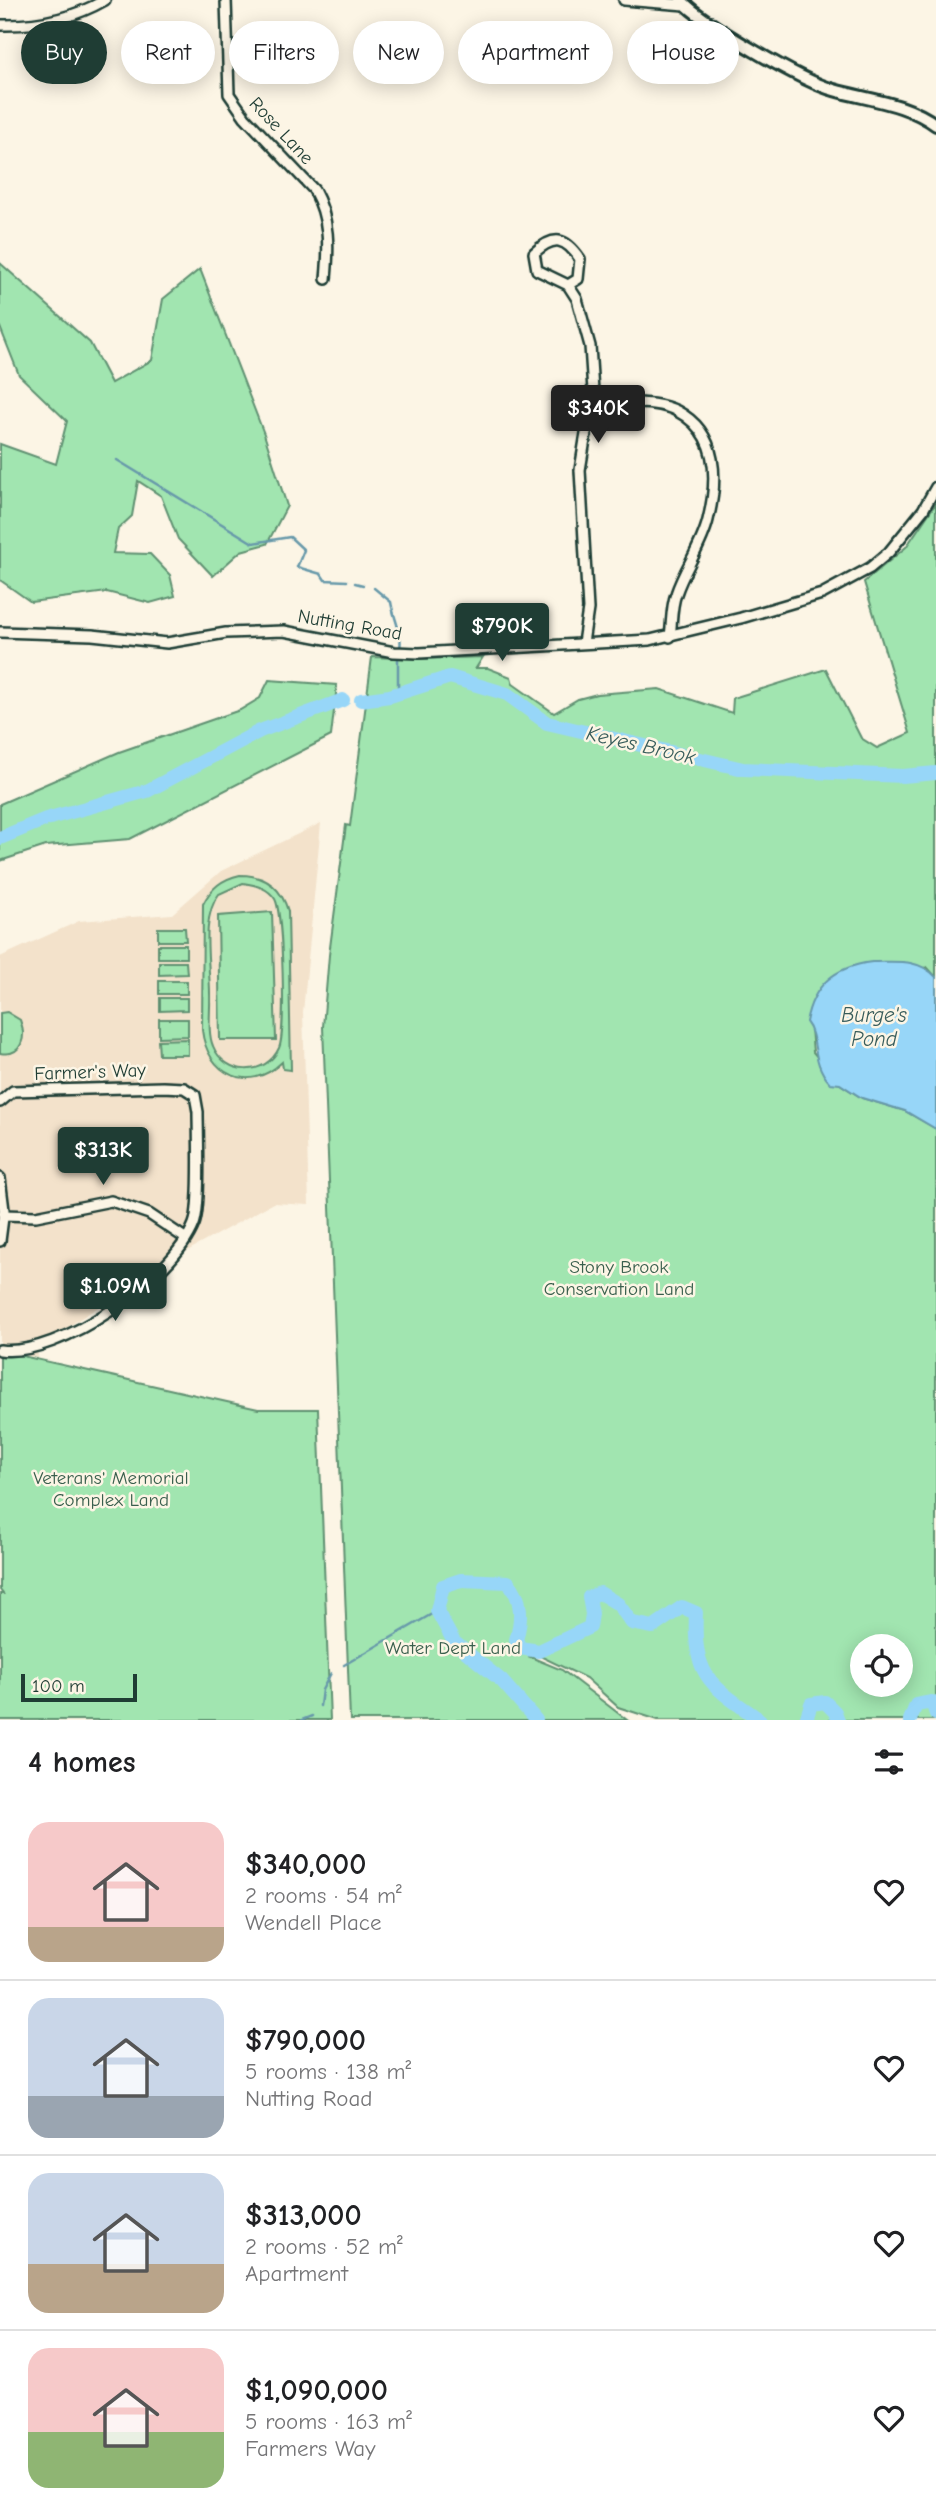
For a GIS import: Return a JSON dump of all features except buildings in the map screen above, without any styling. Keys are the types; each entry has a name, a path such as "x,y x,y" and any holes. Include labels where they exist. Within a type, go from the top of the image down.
{"main road":[{"path":"683,2 807,79 831,90 905,109 936,125"}],"street":[{"path":"0,25 54,21 72,16 105,0"},
{"name":"Rose Lane","path":"226,0 229,94 245,117 314,190 328,227 326,279"},
{"path":"624,0 683,2"},
{"path":"568,285 578,279 580,259 570,245 557,241 546,242 534,253 537,270 568,285 577,299 590,346 593,391 580,470 587,609 583,643"},
{"path":"593,391 603,401 655,404 676,411 694,423 712,449 715,479 708,522 675,596 670,637"},
{"name":"Nutting Road","path":"0,632 92,635 167,643 226,633 284,631 394,652 419,653 670,637 822,594 858,575 881,560 908,532 936,486"},
{"name":"Farmer's Way","path":"0,1102 13,1091 184,1088 195,1095 198,1112 193,1227 185,1238"},
{"path":"0,1178 3,1215 1,1239"},
{"path":"0,1350 45,1345 84,1325 143,1288 174,1256 185,1238 149,1214 111,1201 36,1216 3,1215"}],"shaded area":[{"path":"321,823 303,1012 309,1205 273,1203 164,1264 60,1332 37,1340 38,1358 0,1350 0,957 79,921 172,914 221,871"}],"green space":[{"path":"0,263 90,343 111,383 152,360 163,299 200,269 264,434 287,506 267,544 241,551 213,576 178,539 161,496 138,481 132,516 118,529 113,553 150,554 170,575 175,596 150,603 107,592 31,602 0,580 0,444 56,464 67,421 19,375 0,327"},
{"name":"Stony Brook Conservation Land","path":"936,503 936,977 927,967 811,1028 813,1052 840,1084 862,1098 905,1111 936,1129 936,1720 658,1720 618,1707 586,1678 538,1655 528,1656 562,1670 627,1720 350,1720 323,1027 329,955 346,825 350,826 372,657 483,657 476,668 488,668 511,677 513,684 554,713 578,699 597,694 659,689 732,713 733,698 826,669 861,738 877,748 910,733 864,582 906,547"},
{"path":"269,680 337,685 331,736 130,839 46,846 0,861 0,804 119,752 240,710 260,698"},
{"path":"240,875 257,877 271,884 281,895 288,911 291,1070 283,1069 282,1062 269,1072 243,1078 231,1075 212,1058 205,1045 202,1030 203,904 218,885","holes":["243,883 257,886 275,899 282,948 283,998 279,1048 265,1064 246,1069 227,1063 219,1056 211,1040 207,942 210,916 219,894"]},
{"path":"272,912 276,1040 220,1040 218,916"},
{"path":"158,928 185,928 186,941 158,941"},
{"path":"158,945 186,945 186,958 158,958"},
{"path":"159,962 186,962 187,974 159,975"},
{"path":"159,981 187,981 187,994 159,994"},
{"path":"160,998 187,998 187,1010 160,1011"},
{"path":"7,1012 20,1020 23,1039 18,1049 0,1053 0,1013"},
{"path":"159,1019 188,1019 188,1036 159,1037"},
{"path":"188,1039 188,1055 159,1055 158,1040"},
{"name":"Veterans' Memorial Complex Land","path":"0,1351 258,1409 318,1409 330,1720 0,1720 0,1594 3,1594 0,1590"}],"water":[{"name":"Burge's Pond","path":"872,962 915,964 936,977 936,1129 905,1111 862,1098 840,1084 830,1083 820,1066 806,1022 814,998 827,980 836,973"}],"waterway":[{"path":"117,460 253,543 290,537 304,550 297,567 321,574 325,580 347,581"},
{"path":"355,583 363,585"},
{"path":"374,588 391,602 399,631 400,648"},
{"path":"398,656 398,694"},
{"name":"Keyes Brook","path":"361,700 390,696 450,677 507,694 547,723 743,769 903,776 936,773"},
{"name":"Keyes Brook","path":"0,838 46,819 147,791 260,731 343,700"},
{"path":"536,1720 502,1681 454,1642 437,1611 443,1586 461,1580 508,1582 519,1602 516,1640 520,1648 539,1651 590,1627 592,1614 589,1597 600,1593 618,1604 632,1623 653,1627 682,1607 696,1613 698,1652 708,1678 729,1698 760,1720"},
{"path":"344,1665 437,1611"},
{"path":"320,1706 322,1690 331,1673"},
{"path":"806,1720 811,1704 825,1702 835,1712 838,1720"},
{"path":"910,1720 916,1705 932,1702 936,1714"},
{"path":"302,1720 312,1716"}],"park label":[{"name":"Water Dept Land","path":"453,1647"}]}
